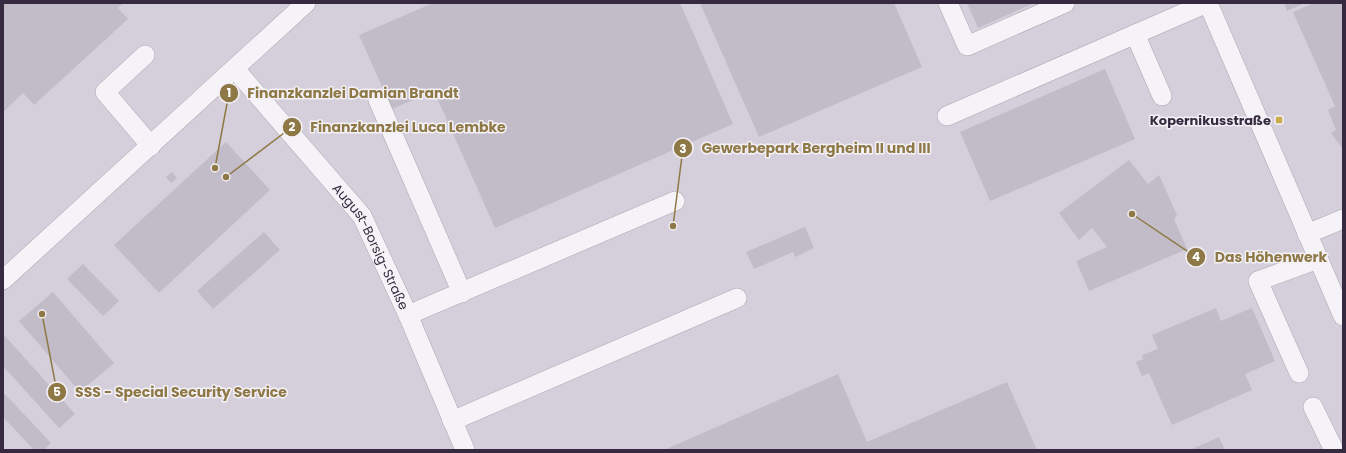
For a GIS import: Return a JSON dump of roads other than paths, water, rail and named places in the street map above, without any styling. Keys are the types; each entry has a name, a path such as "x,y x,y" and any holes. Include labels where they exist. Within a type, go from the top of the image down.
{"street":[{"path":"3,280 306,3"},
{"path":"948,3 967,46 1065,3"},
{"path":"947,116 1208,3 1343,316"},
{"path":"1135,34 1162,96"},
{"path":"145,55 105,92 151,146"},
{"name":"August-Borsig-Straße","path":"235,69 362,216 408,315 465,450"},
{"path":"378,100 462,292"},
{"path":"408,315 675,201"},
{"path":"1307,234 1343,219"},
{"path":"1299,373 1258,281 1318,259"},
{"path":"452,421 737,298"},
{"path":"1313,407 1334,450"}],"place":[{"name":"Kopernikusstraße","path":"1279,120"},
{"name":"Finanzkanzlei Damian Brandt","path":"215,168"},
{"name":"Finanzkanzlei Luca Lembke","path":"226,177"},
{"name":"Das Höhenwerk","path":"1132,214"},
{"name":"Gewerbepark Bergheim II und III","path":"673,226"},
{"name":"SSS - Special Security Service","path":"42,314"}]}
